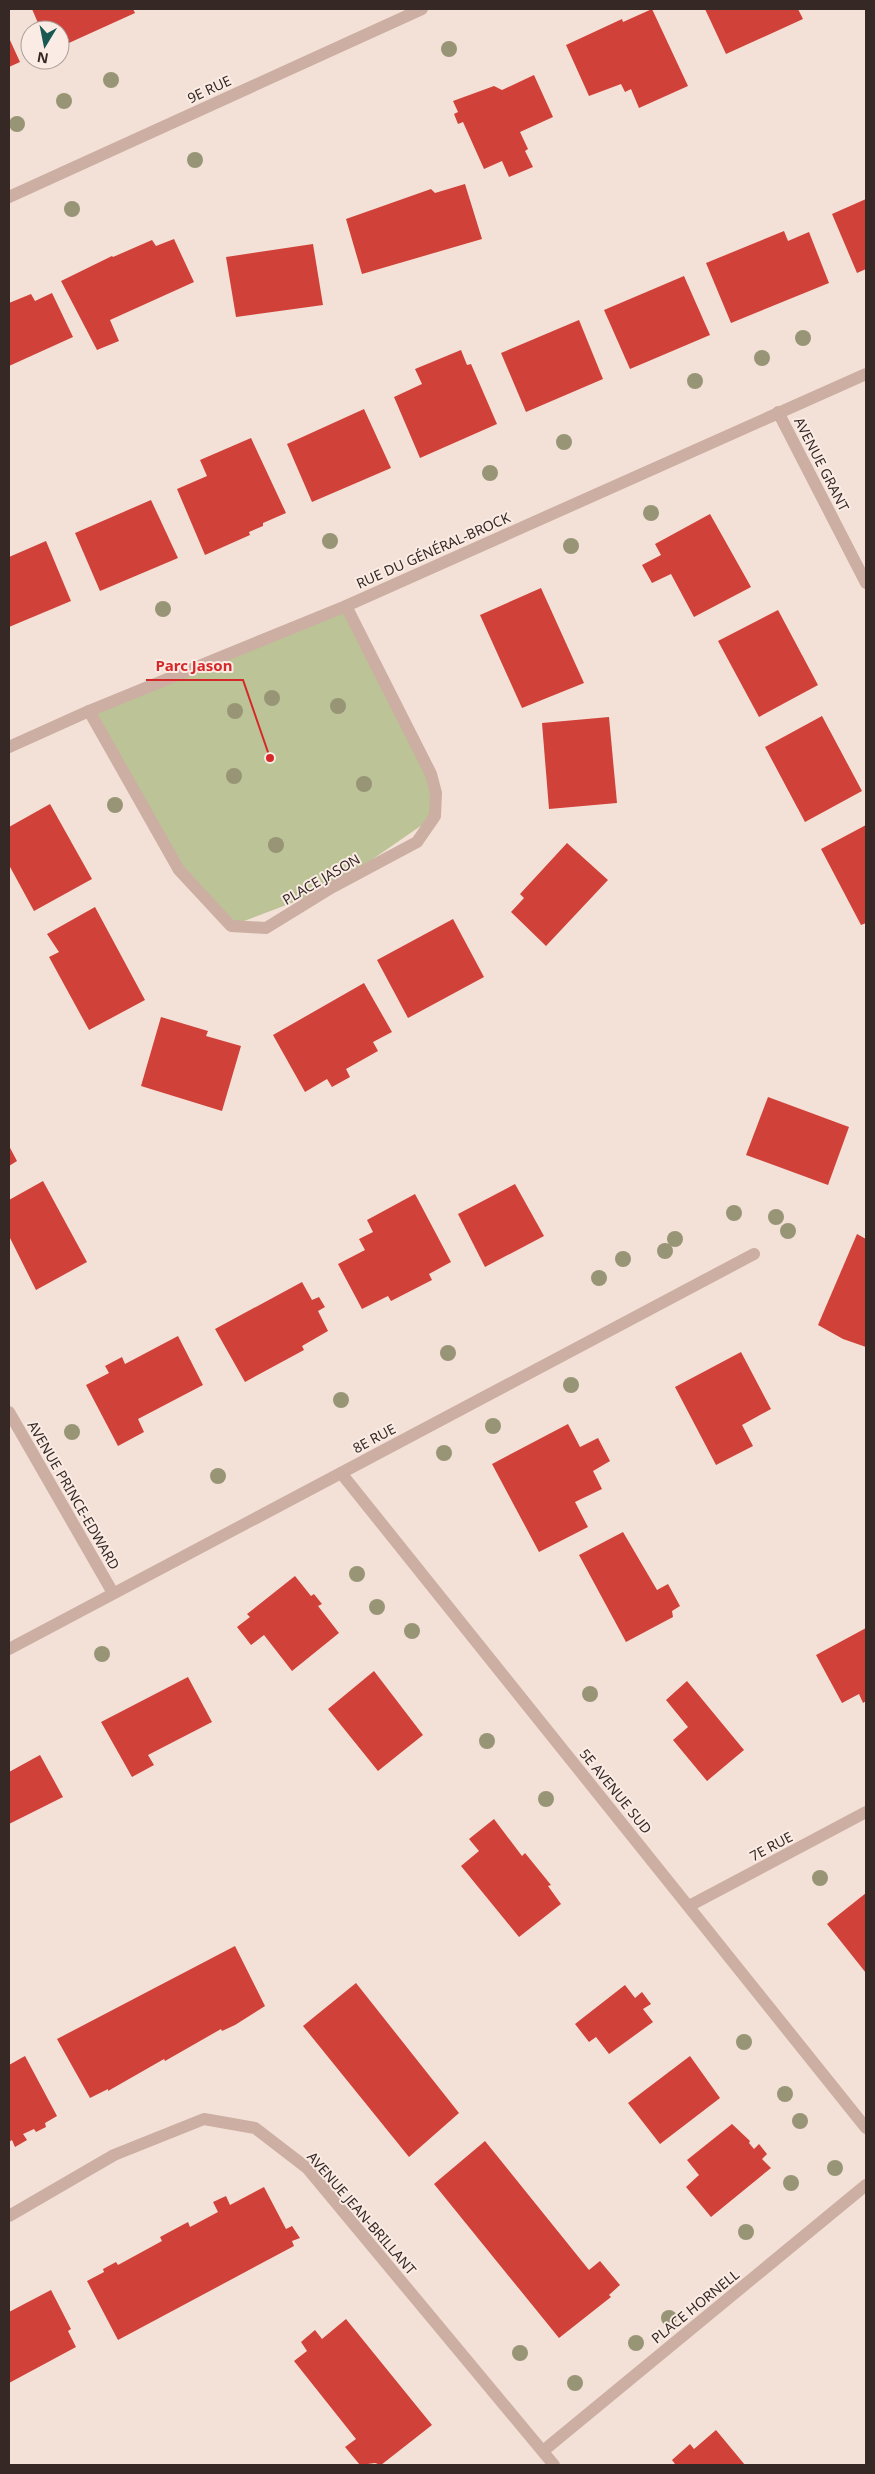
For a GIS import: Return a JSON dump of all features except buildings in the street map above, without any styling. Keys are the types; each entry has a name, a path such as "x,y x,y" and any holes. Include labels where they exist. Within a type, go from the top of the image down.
{"street":[{"name":"9E RUE","path":"9,197 422,9"},
{"name":"RUE DU GÉNÉRAL-BROCK","path":"9,747 90,710 346,606 866,374"},
{"name":"AVENUE GRANT","path":"778,412 866,583"},
{"name":"PLACE JASON","path":"90,710 179,870 231,926 266,928 330,888 417,842 435,816 436,793 432,774 346,606"},
{"name":"8E RUE","path":"9,1649 754,1254"},
{"name":"AVENUE PRINCE-EDWARD","path":"9,1412 113,1593"},
{"name":"5E AVENUE SUD","path":"341,1473 866,2128"},
{"name":"7E RUE","path":"689,1906 866,1812"},
{"name":"AVENUE JEAN-BRILLANT","path":"9,2216 114,2155 204,2119 255,2128 307,2168 554,2465"},
{"name":"PLACE HORNELL","path":"543,2451 866,2185"}],"green space":[{"path":"346,606 431,774 435,816 331,888 231,926 179,870 89,711"}],"place":[{"name":"Parc Jason","path":"270,758"}]}
